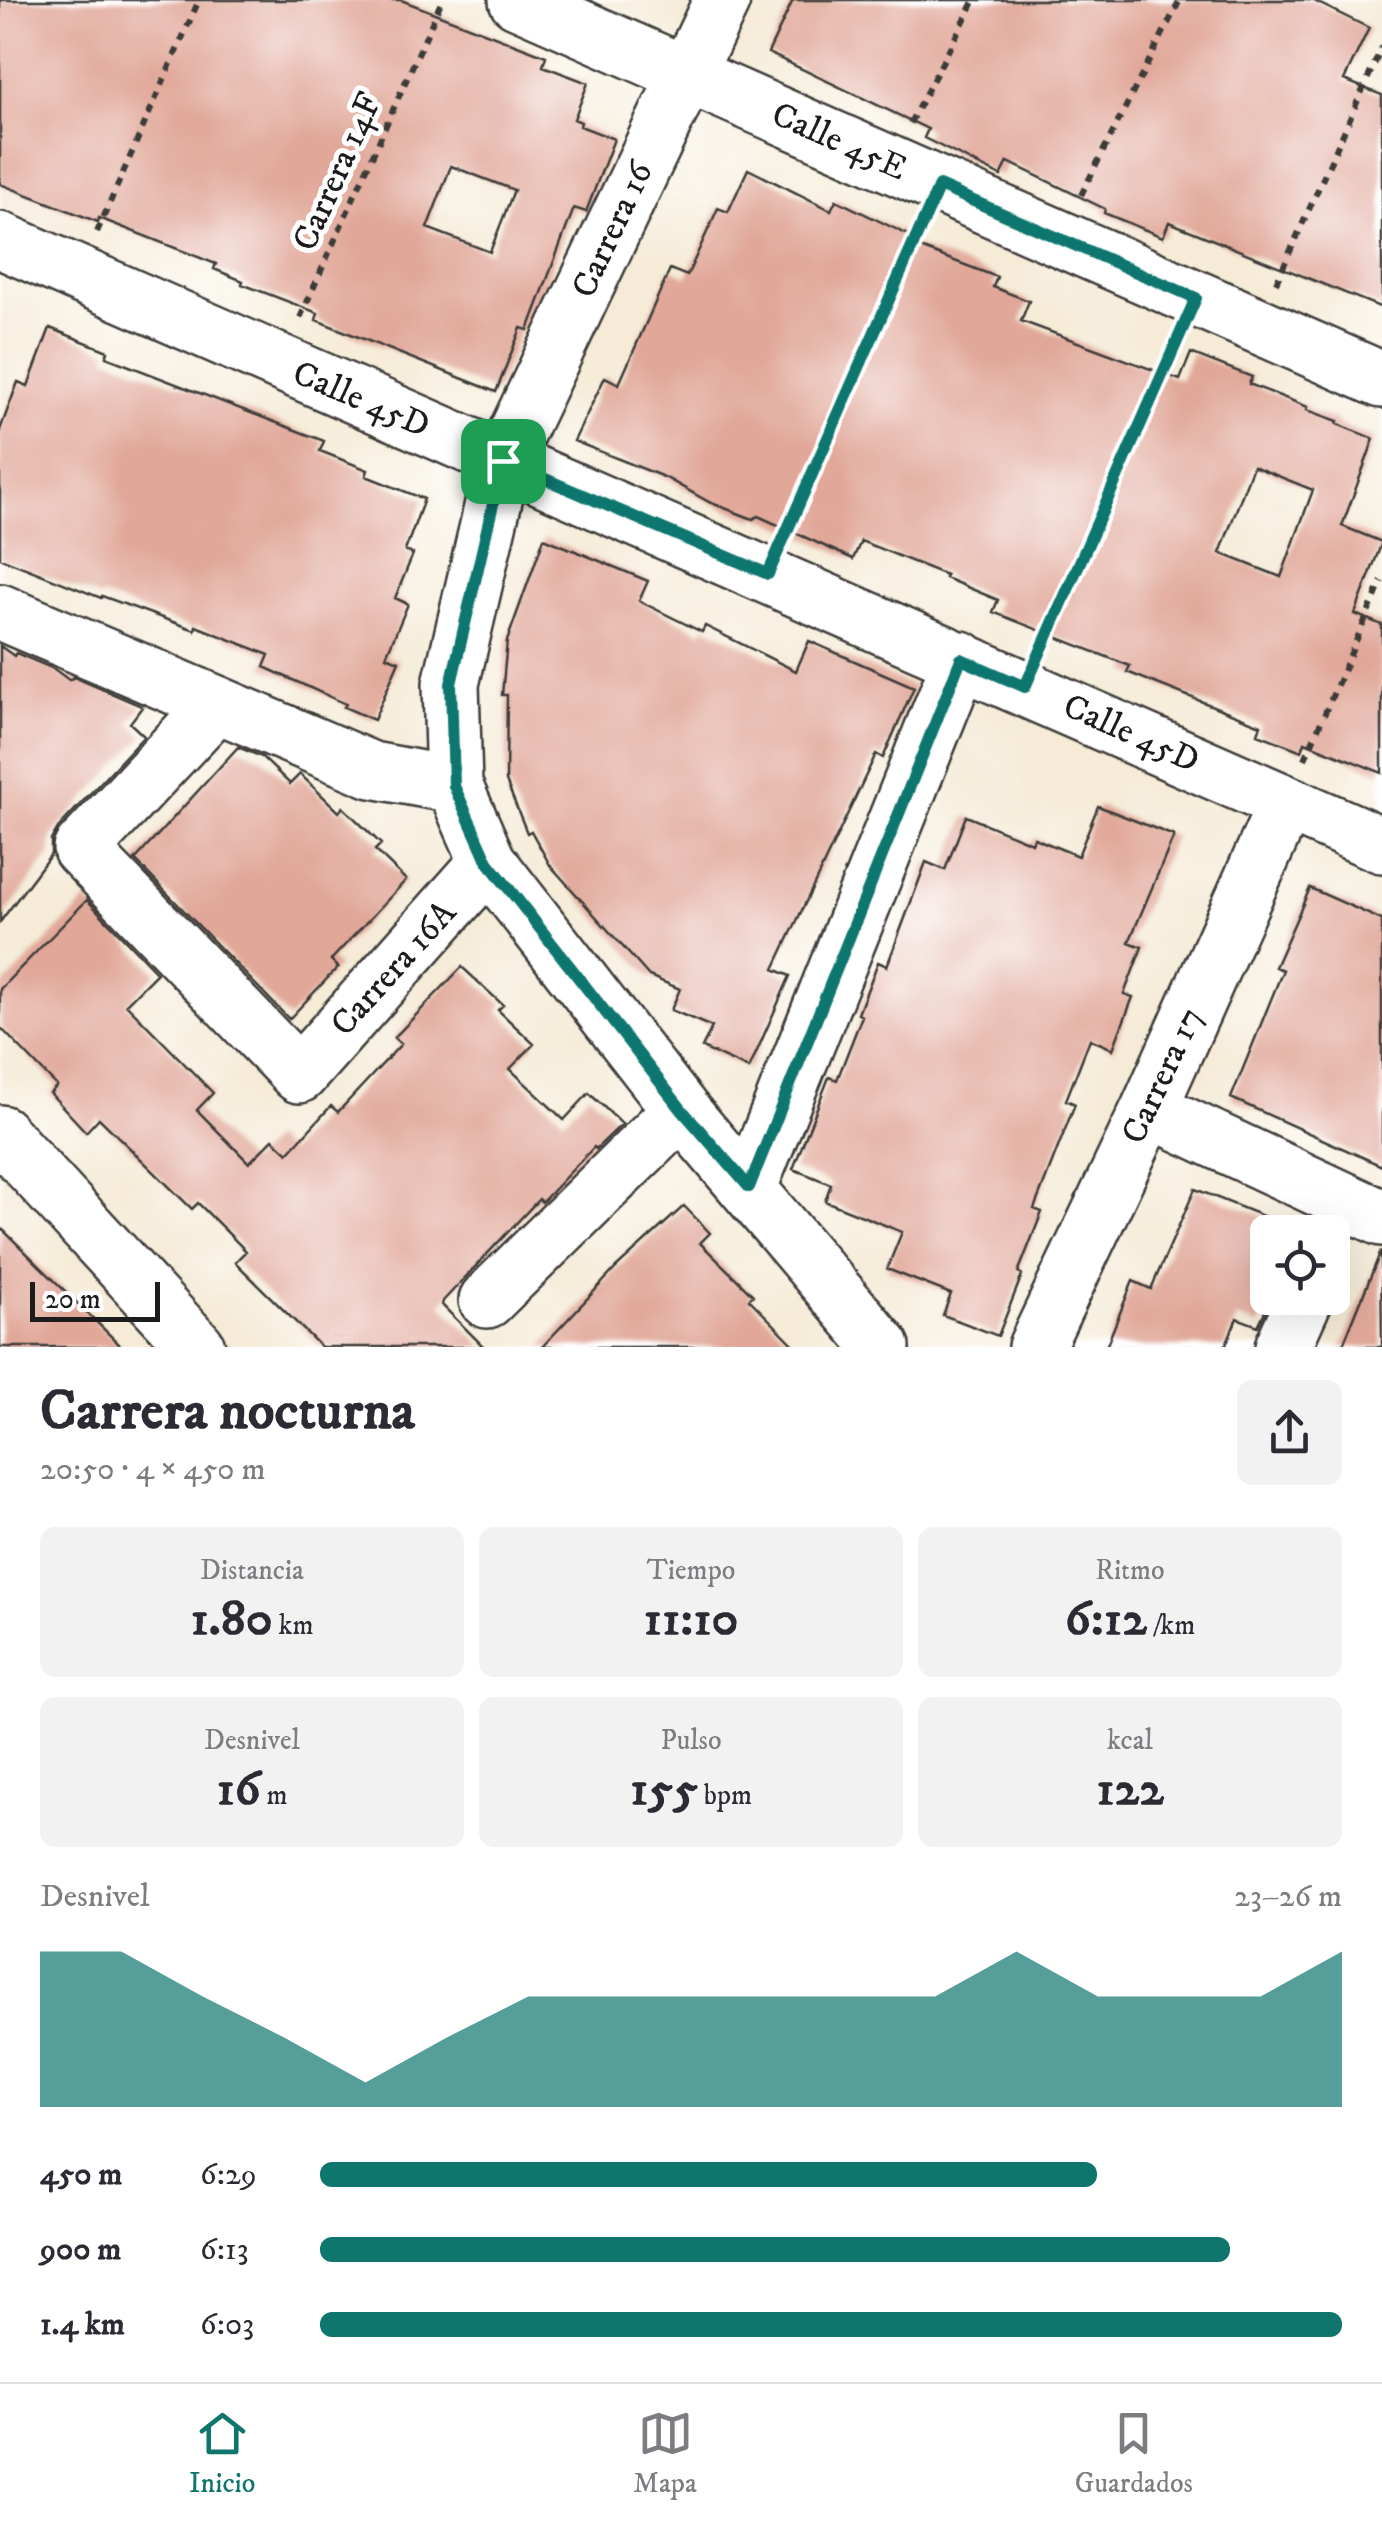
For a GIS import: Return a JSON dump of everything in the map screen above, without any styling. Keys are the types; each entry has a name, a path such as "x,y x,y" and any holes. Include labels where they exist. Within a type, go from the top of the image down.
{"street":[{"name":"Calle 45E","path":"516,0 1382,380"},
{"name":"Carrera 16","path":"454,786 451,684 503,461 722,0"},
{"name":"Calle 45D","path":"2,245 768,574 1382,845"},
{"path":"0,612 372,770 454,786 488,862 682,1110 882,1347"},
{"path":"749,1187 961,659"},
{"name":"Carrera 16A","path":"216,704 81,849 299,1074 488,862"},
{"name":"Carrera 17","path":"1036,1347 1149,1109 1286,802"},
{"path":"1149,1109 1354,1217"},
{"path":"486,1300 682,1110"},
{"path":"0,1133 197,1347"},
{"path":"1283,1347 1297,1315"}],"path":[{"path":"78,275 199,0"},
{"name":"Carrera 14F","path":"279,364 442,0"},
{"path":"890,163 975,0"},
{"path":"1060,238 1180,0"},
{"path":"1257,326 1382,47"},
{"path":"768,574 939,186"},
{"path":"1025,687 1196,298"},
{"path":"1286,802 1382,581"}],"building":[{"path":"0,0 401,0 546,56 543,66 588,83 574,119 581,122 580,126 614,139 586,212 574,208 528,330 521,328 496,392 316,320 318,313 242,284 243,281 214,269 216,264 0,184","holes":["451,166 514,190 490,252 427,228"]},
{"path":"793,0 1312,0 1369,28 1344,80 1382,95 1382,308 1169,222 1163,237 1104,213 1105,209 1008,162 1001,176 924,138 928,129 768,53"},
{"path":"748,169 831,210 836,200 910,236 907,243 997,277 993,287 1029,301 1021,321 1180,380 1191,353 1252,377 1249,384 1374,439 1342,526 1382,542 1355,614 1382,625 1382,773 1305,742 1302,751 1258,734 1261,725 1127,672 1130,666 993,612 998,600 945,578 946,575 861,541 853,559 758,516 753,519 709,502 666,478 574,441 605,377 619,384 670,269 687,276 718,208 728,212","holes":["1253,466 1313,490 1281,577 1220,553"]},
{"path":"50,328 108,351 106,357 324,441 320,451 368,470 366,476 424,499 405,551 413,554 395,598 408,604 386,656 399,661 374,720 264,667 269,655 196,626 195,630 101,598 0,558 0,430 18,382 28,386"},
{"path":"544,538 648,581 639,601 702,632 705,626 796,671 809,641 914,687 883,758 876,754 774,969 790,976 749,1069 702,1048 712,1027 671,1010 680,989 649,976 550,865 531,831 527,833 506,781 507,695 502,695 507,641"},
{"path":"0,646 14,656 16,653 54,669 69,680 74,677 139,705 142,707 130,723 144,736 58,828 51,840 51,854 0,922"},
{"path":"238,747 262,757 290,784 300,774 339,812 343,807 381,844 375,850 406,880 331,960 338,967 289,1019 135,860"},
{"path":"1098,806 1174,836 1129,942 1142,947 1124,994 1133,997 1113,1049 1090,1039 1066,1100 1075,1104 1034,1209 1042,1212 998,1336 943,1315 951,1294 887,1269 902,1232 825,1201 831,1184 793,1169 829,1077 837,1080 878,962 887,966 926,862 945,870 966,816 1032,843 1034,838 1078,856"},
{"path":"1310,888 1382,920 1382,1166 1231,1098 1283,970 1275,967"},
{"path":"87,900 157,973 126,1004 213,1093 197,1110 249,1163 273,1139 288,1153 331,1106 338,1112 401,1044 394,1038 462,967 503,1005 498,1010 534,1044 510,1069 564,1120 589,1093 622,1124 594,1147 542,1202 539,1199 443,1301 442,1305 484,1347 321,1347 235,1262 246,1251 198,1203 192,1209 99,1118 86,1132 50,1093 57,1086 0,1027 0,989"},
{"path":"1195,1189 1260,1215 1250,1215 1250,1315 1263,1315 1258,1326 1237,1318 1225,1347 1106,1347 1133,1281 1151,1289"},
{"path":"684,1206 710,1233 700,1243 753,1295 749,1299 796,1347 542,1347 616,1268"},
{"path":"0,1227 122,1347 0,1347"},
{"path":"1381,1251 1382,1347 1342,1347"}],"route":[{"path":"939,186 1196,298 1025,687 961,659 749,1187 682,1110 488,862 454,786 451,684 503,461 768,574 939,186"}]}
